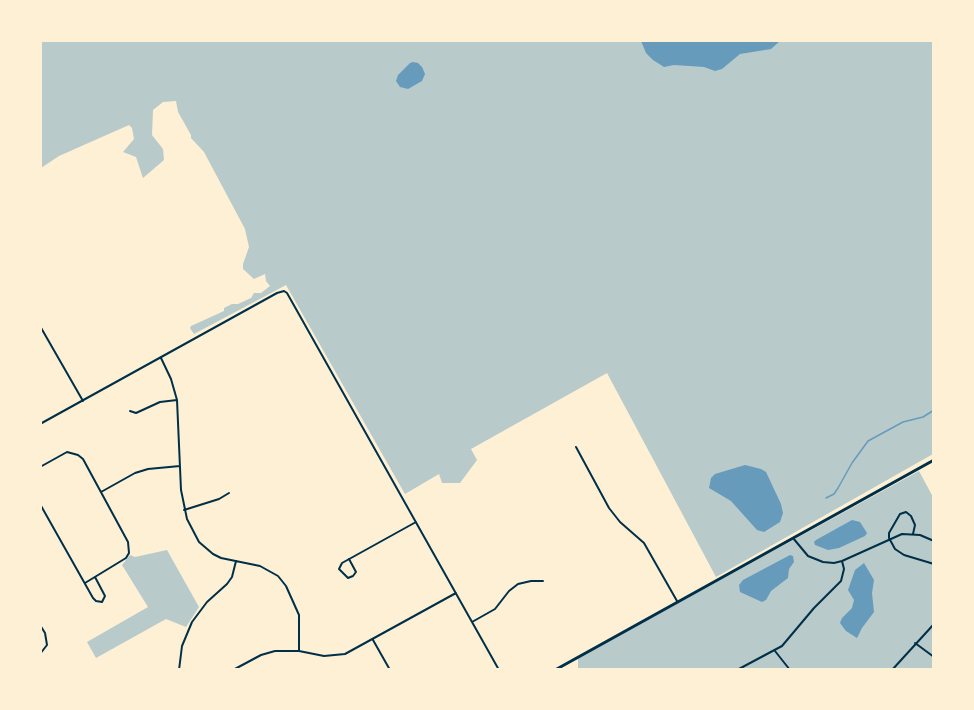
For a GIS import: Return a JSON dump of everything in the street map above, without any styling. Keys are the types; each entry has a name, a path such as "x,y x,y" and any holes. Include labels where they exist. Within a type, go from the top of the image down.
{"main road":[{"path":"555,669 933,460"}],"street":[{"path":"40,424 284,291 499,669"},
{"path":"41,327 83,400"},
{"path":"160,358 171,379 177,400 184,510 193,531 206,549 222,558 260,566 278,576 286,586 299,615 299,651"},
{"path":"130,411 135,413 160,402 177,400"},
{"path":"576,447 613,514 648,548 677,602"},
{"path":"40,467 67,452 73,452 82,459 128,542 129,553 121,562 85,583"},
{"path":"101,492 135,473 148,469 180,466"},
{"path":"184,510 219,499 229,493"},
{"path":"40,504 96,601 102,602 105,596 95,577"},
{"path":"913,534 914,522 909,514 903,513 898,516 890,529 889,538 899,553 933,564"},
{"path":"349,559 356,572 348,578 340,572 339,567 349,559 416,522"},
{"path":"793,538 801,550 815,560 823,562 842,561 902,534 913,534 933,542"},
{"path":"179,669 182,646 192,622 207,602 227,584 232,577 236,561"},
{"path":"737,669 782,646 814,608 841,581 844,569 842,561"},
{"path":"472,622 495,609 509,591 518,584 543,581"},
{"path":"233,669 268,652 283,650 334,656 355,650 456,594"},
{"path":"892,669 933,624"},
{"path":"40,625 47,639 47,645 40,654"},
{"path":"373,640 390,669"},
{"path":"915,643 933,657"},
{"path":"775,651 790,669"}],"shaded area":[{"path":"41,41 933,41 933,454 716,577 607,373 471,449 477,460 460,483 442,483 439,474 405,494 286,285 194,334 190,328 224,311 224,308 232,304 238,304 251,298 254,293 261,293 270,286 265,274 254,279 243,269 249,247 245,229 204,152 191,138 178,112 176,101 163,102 153,110 152,135 163,149 164,160 143,178 136,157 123,152 134,139 132,128 129,125 59,156 41,168"},
{"path":"919,471 933,497 933,669 578,670 578,658"},
{"path":"167,550 199,607 186,627 166,619 96,658 87,642 148,607 122,565 130,555 135,557"}],"water":[{"path":"641,40 780,41 771,49 740,54 722,69 715,71 704,67 674,65 664,67 646,53"},
{"path":"413,62 422,67 425,74 422,81 408,89 400,87 396,81 398,75"},
{"path":"745,465 766,472 781,504 783,513 780,522 764,532 757,530 731,501 709,488 711,478 715,474"},
{"path":"852,520 860,522 867,533 865,536 839,548 828,550 815,545 816,540"},
{"path":"790,555 793,556 794,562 789,569 788,578 771,591 766,600 762,602 740,592 739,585 743,580"},
{"path":"864,563 874,580 872,593 874,612 857,638 846,631 840,623 852,608 854,600 848,590 855,570"}],"waterway":[{"path":"826,498 834,494 868,441 903,422 923,417 934,410"}]}
